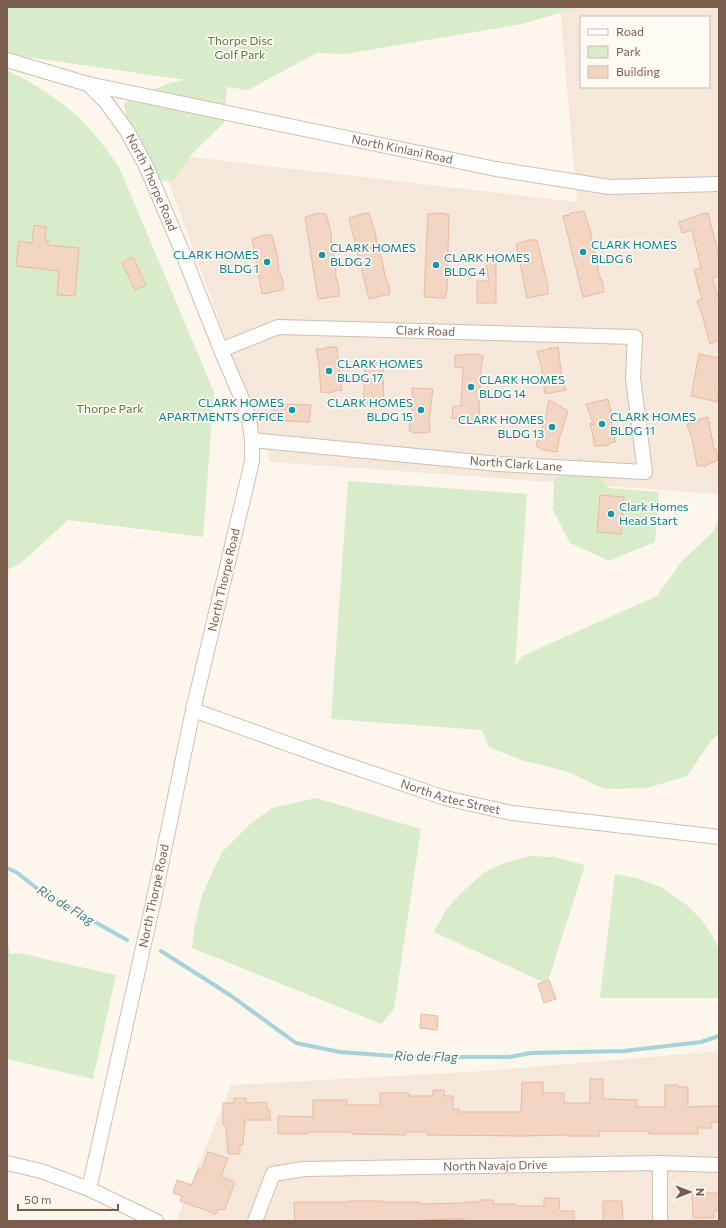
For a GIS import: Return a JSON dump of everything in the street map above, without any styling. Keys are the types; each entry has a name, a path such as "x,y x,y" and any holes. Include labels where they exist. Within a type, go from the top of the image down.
{"street":[{"name":"North Thorpe Road","path":"7,60 88,84 106,102 127,131 146,166 245,406 249,419 252,440 252,461 193,710 154,899 89,1189"},
{"name":"North Kinlani Road","path":"88,84 484,166 609,187 719,184"},
{"name":"Clark Road","path":"221,350 278,326 635,337"},
{"name":"North Clark Lane","path":"252,440 499,464 645,472 633,378 635,337"},
{"name":"North Aztec Street","path":"193,710 445,798 512,812 719,837"},
{"path":"7,1163 41,1172 89,1189 156,1221"},
{"path":"660,1163 660,1221"},
{"name":"North Navajo Drive","path":"255,1221 273,1174 304,1169 660,1163 719,1165"}],"shaded area":[{"path":"560,7 719,7 719,494 271,462 158,153 577,202"},
{"path":"719,1051 719,1221 176,1221 231,1085 484,1071"}],"green space":[{"name":"Thorpe Disc Golf Park","path":"7,7 576,7 522,24 345,54 317,53 248,90 227,87 224,123 193,153 173,181 143,180 132,151 124,103 169,83 185,80 7,54"},
{"name":"Thorpe Park","path":"7,70 44,91 63,104 95,135 119,167 214,392 203,537 68,520 21,563 7,570"},
{"path":"580,456 609,488 659,492 655,542 609,561 570,543 553,510 554,479"},
{"path":"348,481 527,494 515,666 522,656 657,596 682,561 713,532 719,518 719,733 711,741 687,776 647,788 605,789 565,771 521,760 489,747 482,730 331,719"},
{"path":"316,798 421,829 394,1009 381,1024 192,948 194,929 202,895 222,852 249,825 272,808"},
{"path":"530,856 554,857 585,865 547,984 434,932 446,910 462,892 485,872 504,863"},
{"path":"615,874 640,879 662,888 687,905 702,920 716,942 719,952 719,998 600,998"},
{"path":"7,936 10,954 19,953 116,975 93,1079 7,1059"}],"building":[{"name":"CLARK HOMES BLDG 6","path":"584,211 590,230 604,292 583,297 563,216 570,215 570,213"},
{"name":"CLARK HOMES BLDG 2","path":"318,213 326,214 331,232 339,296 318,299 305,217"},
{"path":"369,213 390,294 369,299 349,218"},
{"name":"CLARK HOMES BLDG 4","path":"441,213 449,215 447,290 445,298 424,297 428,214"},
{"path":"708,213 719,256 719,276 712,278 719,300 719,340 710,344 697,301 702,299 694,270 701,268 692,230 682,233 679,222"},
{"path":"34,225 46,227 45,240 48,240 48,245 79,248 75,296 57,295 59,271 16,266 19,241 32,243"},
{"name":"CLARK HOMES BLDG 1","path":"264,235 272,235 277,254 279,271 283,281 283,290 262,294 252,239"},
{"path":"529,240 537,240 548,286 548,294 527,298 516,244"},
{"path":"133,257 146,285 135,290 122,263"},
{"path":"496,258 496,303 477,303 477,281 489,281 485,259"},
{"name":"CLARK HOMES BLDG 17","path":"330,346 330,348 337,347 342,390 329,393 321,392 319,364 316,349 323,349"},
{"path":"551,347 551,349 558,347 562,378 566,390 545,394 541,365 537,352"},
{"name":"CLARK HOMES BLDG 14","path":"476,354 483,356 479,407 480,419 466,420 452,418 453,406 461,406 463,368 455,367 455,355"},
{"path":"699,354 719,358 718,402 691,396"},
{"path":"364,362 385,363 383,375 384,406 370,407 363,405 365,376"},
{"name":"CLARK HOMES BLDG 15","path":"412,388 433,389 429,420 430,432 415,433 409,431 413,400"},
{"name":"CLARK HOMES BLDG 11","path":"608,399 611,412 612,430 616,442 609,443 609,445 595,446 590,423 594,425 586,404"},
{"name":"CLARK HOMES BLDG 13","path":"549,400 568,411 559,439 557,452 543,450 536,446 545,419"},
{"name":"CLARK HOMES APARTMENTS OFFICE","path":"277,404 311,405 309,422 284,421 284,417 273,416 274,406 277,406"},
{"path":"708,417 714,449 716,449 718,460 705,466 697,466 692,438 687,424"},
{"name":"Clark Homes Head Start","path":"600,495 624,497 621,534 597,532"},
{"path":"549,980 556,999 544,1003 538,984"},
{"path":"421,1014 438,1016 437,1030 420,1028"},
{"path":"590,1079 603,1079 603,1099 637,1100 637,1107 665,1107 665,1085 688,1087 688,1107 719,1106 719,1122 711,1122 711,1128 698,1128 698,1134 649,1134 649,1131 599,1131 599,1136 427,1135 427,1132 406,1132 406,1135 352,1134 352,1132 307,1132 307,1134 278,1134 278,1116 313,1117 313,1100 347,1100 347,1105 380,1105 380,1093 409,1093 409,1096 433,1096 433,1090 444,1090 444,1096 453,1096 453,1109 459,1109 459,1112 521,1112 522,1083 543,1082 543,1093 564,1093 564,1103 590,1103"},
{"path":"234,1098 246,1098 246,1103 267,1102 267,1110 270,1110 270,1120 245,1120 243,1145 240,1145 240,1154 228,1154 226,1125 223,1125 223,1103 234,1103"},
{"path":"208,1152 228,1158 221,1177 235,1182 225,1209 218,1210 216,1214 180,1201 182,1196 173,1193 177,1180 192,1185 198,1169 202,1170"},
{"path":"692,1193 719,1193 719,1211 714,1211 714,1218 693,1218"},
{"path":"544,1198 559,1198 560,1211 574,1211 574,1221 465,1221 465,1219 419,1221 295,1221 294,1202 382,1201 419,1202 419,1204 465,1203 480,1202 480,1200 493,1200 493,1204 544,1206"},
{"path":"603,1201 622,1201 623,1221 603,1221"}],"waterway":[{"name":"Rio de Flag","path":"7,868 16,872 43,893 127,940"},
{"name":"Rio de Flag","path":"161,951 230,995 296,1043 340,1052 407,1057 509,1057 531,1053 624,1051 701,1042 719,1036"}],"place":[{"name":"CLARK HOMES BLDG 6","path":"583,252"},
{"name":"CLARK HOMES BLDG 2","path":"322,255"},
{"name":"CLARK HOMES BLDG 1","path":"267,262"},
{"name":"CLARK HOMES BLDG 4","path":"436,265"},
{"name":"CLARK HOMES BLDG 17","path":"329,371"},
{"name":"CLARK HOMES BLDG 14","path":"471,387"},
{"name":"CLARK HOMES APARTMENTS OFFICE","path":"292,410"},
{"name":"CLARK HOMES BLDG 15","path":"421,410"},
{"name":"CLARK HOMES BLDG 11","path":"602,424"},
{"name":"CLARK HOMES BLDG 13","path":"552,427"},
{"name":"Clark Homes Head Start","path":"611,514"}]}
